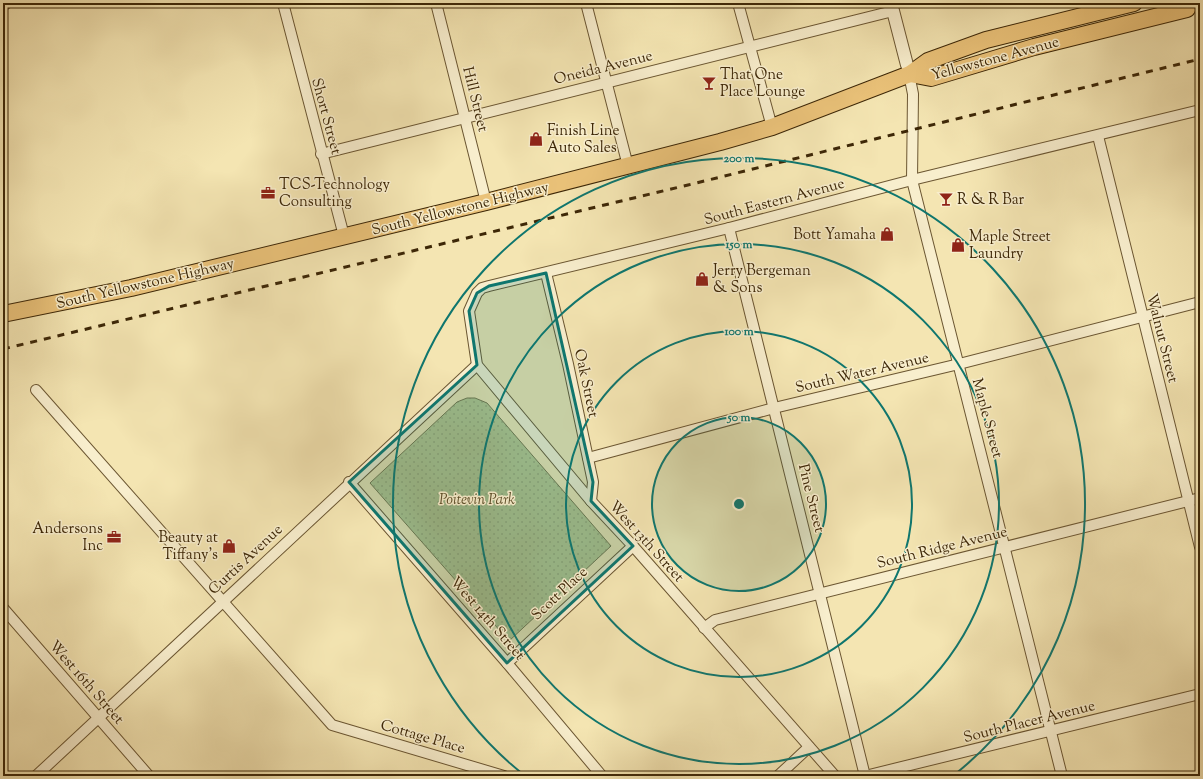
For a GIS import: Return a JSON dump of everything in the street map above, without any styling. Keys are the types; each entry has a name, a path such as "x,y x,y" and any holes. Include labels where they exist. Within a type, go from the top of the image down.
{"highway":[{"name":"Yellowstone Avenue","path":"908,70 928,61 986,40 1134,3"},
{"name":"Yellowstone Avenue","path":"908,70 930,78 1034,47 1187,9 1190,3"},
{"name":"South Yellowstone Highway","path":"3,314 131,288 628,166 772,127 908,70"}],"street":[{"path":"3,6 7,3"},
{"name":"Short Street","path":"282,3 344,236"},
{"name":"Hill Street","path":"436,3 486,202"},
{"path":"586,3 628,166"},
{"path":"738,3 772,127"},
{"path":"892,7 908,70"},
{"name":"Oneida Avenue","path":"321,154 749,47 892,7"},
{"name":"Maple Street","path":"908,70 913,99 912,180 1062,776"},
{"name":"South Eastern Avenue","path":"477,364 469,310 477,293 482,288 729,228 912,180 1200,110"},
{"name":"Walnut Street","path":"1098,136 1200,547"},
{"name":"Pine Street","path":"729,228 865,776"},
{"name":"Oak Street","path":"546,273 568,364 593,482 591,501"},
{"name":"South Water Avenue","path":"588,458 774,408 959,364 1200,302"},
{"name":"Curtis Avenue","path":"36,776 155,667 223,600 477,364"},
{"name":"West 13th Street","path":"477,364 591,501 835,776"},
{"path":"36,390 178,552 223,600"},
{"name":"West 14th Street","path":"349,482 507,663 602,776"},
{"name":"South Ridge Avenue","path":"704,628 715,620 820,592 1200,498"},
{"name":"Scott Place","path":"507,663 632,546"},
{"name":"Cottage Place","path":"223,600 332,725 504,776"},
{"name":"West 16th Street","path":"3,608 149,776"},
{"name":"South Placer Avenue","path":"865,776 1050,732 1200,694"},
{"path":"778,776 809,747"}],"highlighted area":[{"path":"546,273 593,482 591,501 633,546 507,663 349,482 477,365 469,311 477,293 489,286"}],"green space":[{"name":"Poitevin Park","path":"467,398 475,398 487,403 611,546 509,641 370,483 457,402"}],"railway":[{"path":"3,349 688,185 1200,59"}],"place":[{"name":"That One Place Lounge","path":"709,83"},
{"name":"Finish Line Auto Sales","path":"536,139"},
{"name":"TCS-Technology Consulting","path":"268,193"},
{"name":"R & R Bar","path":"946,199"},
{"name":"Bott Yamaha","path":"887,234"},
{"name":"Maple Street Laundry","path":"958,245"},
{"name":"Jerry Bergeman & Sons","path":"702,279"},
{"name":"Andersons Inc","path":"114,537"},
{"name":"Beauty at Tiffany's","path":"229,546"}]}
